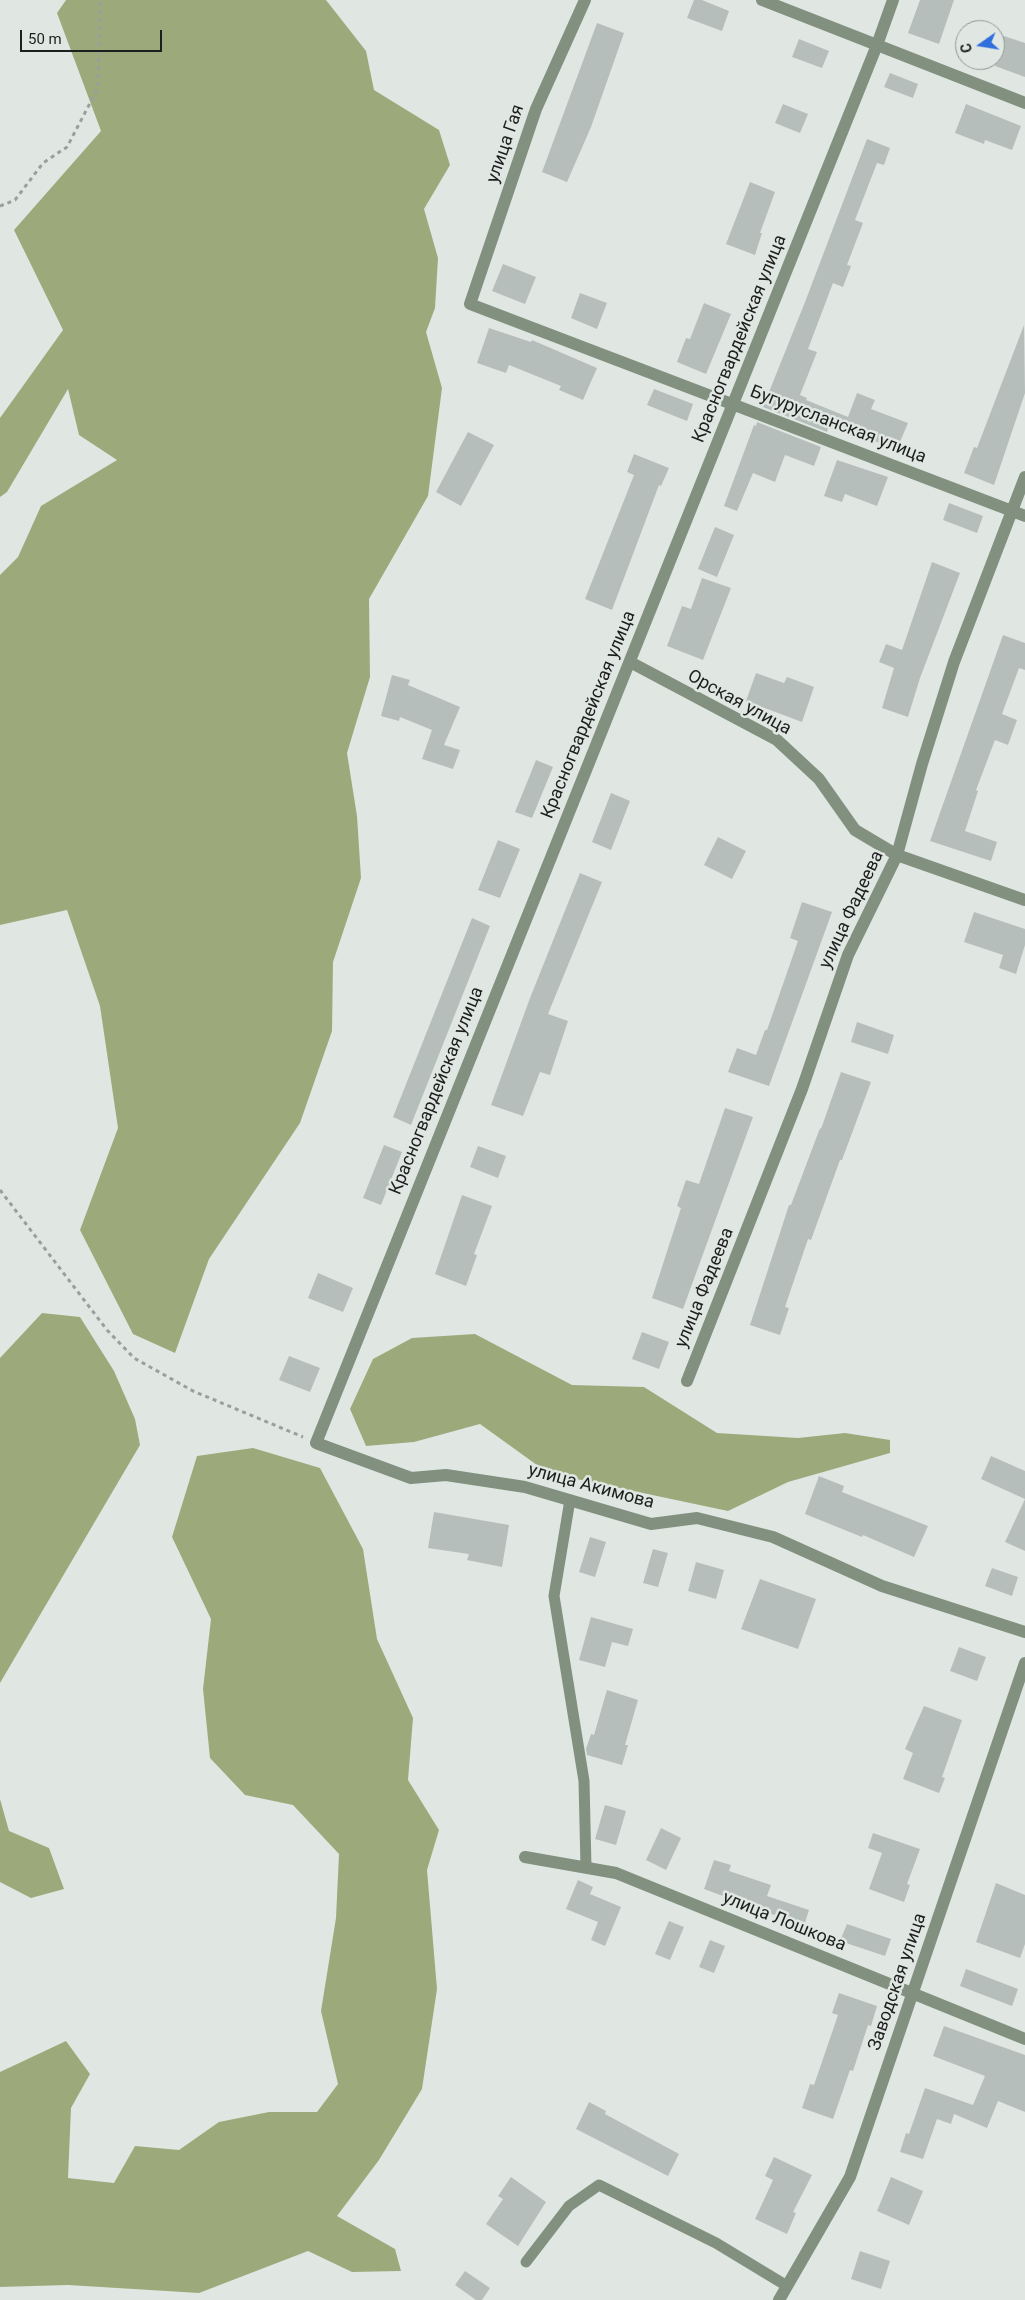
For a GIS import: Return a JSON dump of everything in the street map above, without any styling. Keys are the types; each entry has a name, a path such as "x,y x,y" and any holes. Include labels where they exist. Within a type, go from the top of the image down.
{"street":[{"name":"улица Гая","path":"470,304 536,109 585,0"},
{"path":"762,0 1025,103"},
{"name":"Красногвардейская улица","path":"316,1442 877,46 893,0"},
{"name":"Бугурусланская улица","path":"470,304 1025,516"},
{"name":"улица Фадеева","path":"687,1381 802,1089 848,955 898,855 922,764 954,662 1025,477"},
{"name":"Орская улица","path":"630,662 777,740 820,779 855,830 898,855 1025,900"},
{"name":"улица Акимова","path":"316,1442 411,1478 446,1476 524,1487 651,1524 697,1518 773,1537 882,1586 1025,1632"},
{"name":"Заводская улица","path":"779,2300 850,2177 1025,1663"},
{"name":"улица Лошкова","path":"525,1857 616,1873 1025,2039"}],"lane":[{"path":"570,1500 554,1596 584,1781 586,1867"},
{"path":"526,2262 569,2206 599,2185 716,2242 787,2286"}],"path":[{"path":"0,206 15,200 43,164 67,147 98,88 100,0"},
{"path":"0,1190 107,1330 134,1358 193,1391 316,1442"}],"green space":[{"path":"66,0 326,0 366,51 374,90 439,130 450,165 424,209 438,258 435,308 426,332 442,388 428,496 369,599 370,677 347,753 357,816 361,878 333,962 332,1031 300,1123 209,1259 175,1353 133,1334 80,1230 118,1128 100,1006 67,910 0,925 0,575 18,557 41,506 117,460 79,435 68,389 7,492 0,497 0,418 63,330 14,230 101,131 57,13"},
{"path":"42,1313 80,1317 114,1371 135,1419 140,1445 0,1683 0,1358"},
{"path":"475,1334 572,1385 644,1387 717,1433 798,1438 845,1433 890,1440 890,1453 788,1482 728,1511 548,1473 480,1424 414,1442 366,1446 350,1409 373,1359 412,1338"},
{"path":"253,1448 320,1468 363,1549 377,1639 413,1718 408,1780 439,1830 427,1870 437,1989 422,2089 379,2160 337,2216 395,2249 401,2271 352,2272 308,2251 199,2293 68,2285 0,2287 0,2072 66,2041 90,2074 71,2108 68,2178 114,2183 135,2146 179,2150 219,2122 269,2112 317,2112 338,2084 321,2011 336,1918 339,1854 293,1805 245,1795 210,1758 203,1689 211,1619 172,1537 197,1456"},
{"path":"0,1799 9,1831 49,1848 64,1889 31,1898 0,1882"}],"building":[{"path":"694,0 702,0 729,11 722,31 687,18"},
{"path":"920,0 954,0 939,44 908,33"},
{"path":"597,23 624,33 591,127 567,182 542,172"},
{"path":"1005,36 1025,43 1025,77 1005,70"},
{"path":"799,39 829,51 822,68 792,57"},
{"path":"890,73 918,84 913,98 884,87"},
{"path":"783,104 808,114 800,133 775,123"},
{"path":"966,104 1021,126 1012,150 985,140 984,144 955,133"},
{"path":"867,139 890,148 884,165 877,163 855,220 863,223 847,265 851,266 843,287 833,283 808,349 817,352 800,395 807,398 806,400 848,417 857,393 875,400 871,409 908,423 897,449 829,425 827,432 763,407"},
{"path":"750,182 775,192 760,233 762,233 755,255 726,244"},
{"path":"503,264 536,277 525,304 492,291"},
{"path":"580,293 607,303 597,329 571,318"},
{"path":"704,303 731,314 706,374 677,362 686,338 690,339"},
{"path":"1024,325 1025,393 994,485 964,473 974,447 977,448"},
{"path":"489,328 531,342 532,340 597,368 583,400 559,390 561,386 509,365 506,373 477,363"},
{"path":"654,389 693,404 687,421 647,405"},
{"path":"757,422 821,447 814,466 785,455 775,482 753,473 737,511 724,506 754,425 756,426"},
{"path":"468,432 494,445 461,506 436,492"},
{"path":"634,454 669,468 661,486 659,485 612,610 585,599 634,475 627,472"},
{"path":"837,460 888,477 877,506 845,494 842,502 824,496"},
{"path":"949,503 983,516 977,533 943,520"},
{"path":"715,527 734,535 717,577 698,569"},
{"path":"932,562 960,573 920,678 908,717 882,708 894,668 879,662 886,644 902,650"},
{"path":"702,578 731,588 703,660 667,646 682,606 691,609"},
{"path":"1003,635 1025,643 1025,670 1019,668 1002,714 1017,720 1008,745 995,740 976,790 978,791 965,831 997,842 991,861 930,841"},
{"path":"756,673 784,683 787,677 814,687 802,722 746,701"},
{"path":"392,675 410,680 408,685 460,707 444,745 460,750 453,769 422,759 432,730 400,717 399,721 381,716"},
{"path":"536,760 553,767 532,818 515,812"},
{"path":"611,793 630,801 611,850 592,842"},
{"path":"718,837 746,851 732,879 704,865"},
{"path":"498,840 520,849 500,898 478,890"},
{"path":"580,873 602,882 548,1014 568,1021 550,1075 540,1072 523,1116 491,1105 530,998"},
{"path":"802,902 832,912 769,1086 728,1072 737,1048 756,1055 765,1030 767,1030 798,941 790,938"},
{"path":"974,912 1025,929 1025,945 1016,974 999,968 1003,955 964,942"},
{"path":"472,918 490,926 411,1125 393,1117"},
{"path":"857,1022 894,1035 888,1054 851,1042"},
{"path":"841,1072 871,1082 811,1240 808,1239 785,1307 789,1308 780,1335 750,1325 789,1205 791,1205 821,1129"},
{"path":"725,1108 753,1117 683,1309 652,1298 681,1208 677,1206 686,1180 699,1184"},
{"path":"384,1145 402,1152 381,1205 363,1198"},
{"path":"478,1146 506,1156 498,1178 470,1167"},
{"path":"462,1195 492,1206 474,1254 477,1255 466,1286 435,1274"},
{"path":"318,1273 353,1288 343,1312 308,1298"},
{"path":"642,1332 669,1342 659,1369 632,1359"},
{"path":"289,1356 320,1368 310,1392 279,1380"},
{"path":"991,1456 1025,1471 1025,1499 981,1479"},
{"path":"819,1476 844,1486 842,1492 928,1526 914,1557 863,1535 862,1537 805,1514"},
{"path":"1025,1499 1025,1551 1005,1542"},
{"path":"434,1512 509,1525 502,1567 467,1560 469,1554 428,1548"},
{"path":"590,1537 606,1542 595,1577 579,1572"},
{"path":"653,1549 668,1553 658,1587 643,1583"},
{"path":"696,1562 724,1570 716,1599 688,1591"},
{"path":"992,1568 1018,1577 1012,1596 985,1586"},
{"path":"760,1579 816,1599 798,1649 741,1629"},
{"path":"591,1617 633,1629 628,1646 612,1642 605,1667 579,1660"},
{"path":"959,1647 986,1657 977,1681 950,1671"},
{"path":"607,1690 638,1700 625,1745 628,1745 622,1765 587,1755 586,1749 591,1734 594,1735"},
{"path":"924,1706 962,1720 942,1777 945,1778 939,1793 903,1779 913,1753 905,1749"},
{"path":"605,1805 626,1811 616,1845 595,1839"},
{"path":"661,1828 681,1838 666,1870 646,1860"},
{"path":"873,1833 920,1849 907,1884 910,1885 904,1902 869,1889 882,1853 868,1848"},
{"path":"714,1860 731,1865 729,1871 771,1885 767,1896 809,1910 804,1926 704,1889"},
{"path":"578,1880 593,1887 590,1894 621,1907 605,1946 591,1940 598,1922 566,1909"},
{"path":"996,1883 1025,1895 1025,1944 1020,1958 976,1942"},
{"path":"669,1921 684,1927 670,1960 655,1954"},
{"path":"847,1924 891,1939 885,1956 840,1941"},
{"path":"710,1940 725,1946 714,1973 699,1967"},
{"path":"966,1969 1018,1989 1012,2006 960,1986"},
{"path":"839,1993 877,2006 871,2026 868,2025 853,2071 850,2070 833,2119 802,2108 810,2084 814,2085 838,2015 832,2013"},
{"path":"944,2026 1025,2055 1025,2112 998,2101 987,2128 954,2114 951,2124 937,2119 923,2159 900,2152 906,2133 909,2134 925,2088 973,2105 985,2076 933,2056"},
{"path":"589,2102 606,2111 605,2114 679,2154 668,2176 576,2129"},
{"path":"774,2157 812,2175 793,2212 796,2213 787,2234 755,2219 773,2180 765,2176"},
{"path":"511,2177 546,2202 518,2246 486,2224 503,2199 498,2196"},
{"path":"891,2177 923,2191 909,2225 877,2211"},
{"path":"860,2251 890,2261 881,2289 851,2279"},
{"path":"465,2271 490,2288 482,2300 476,2300 455,2285"}]}
